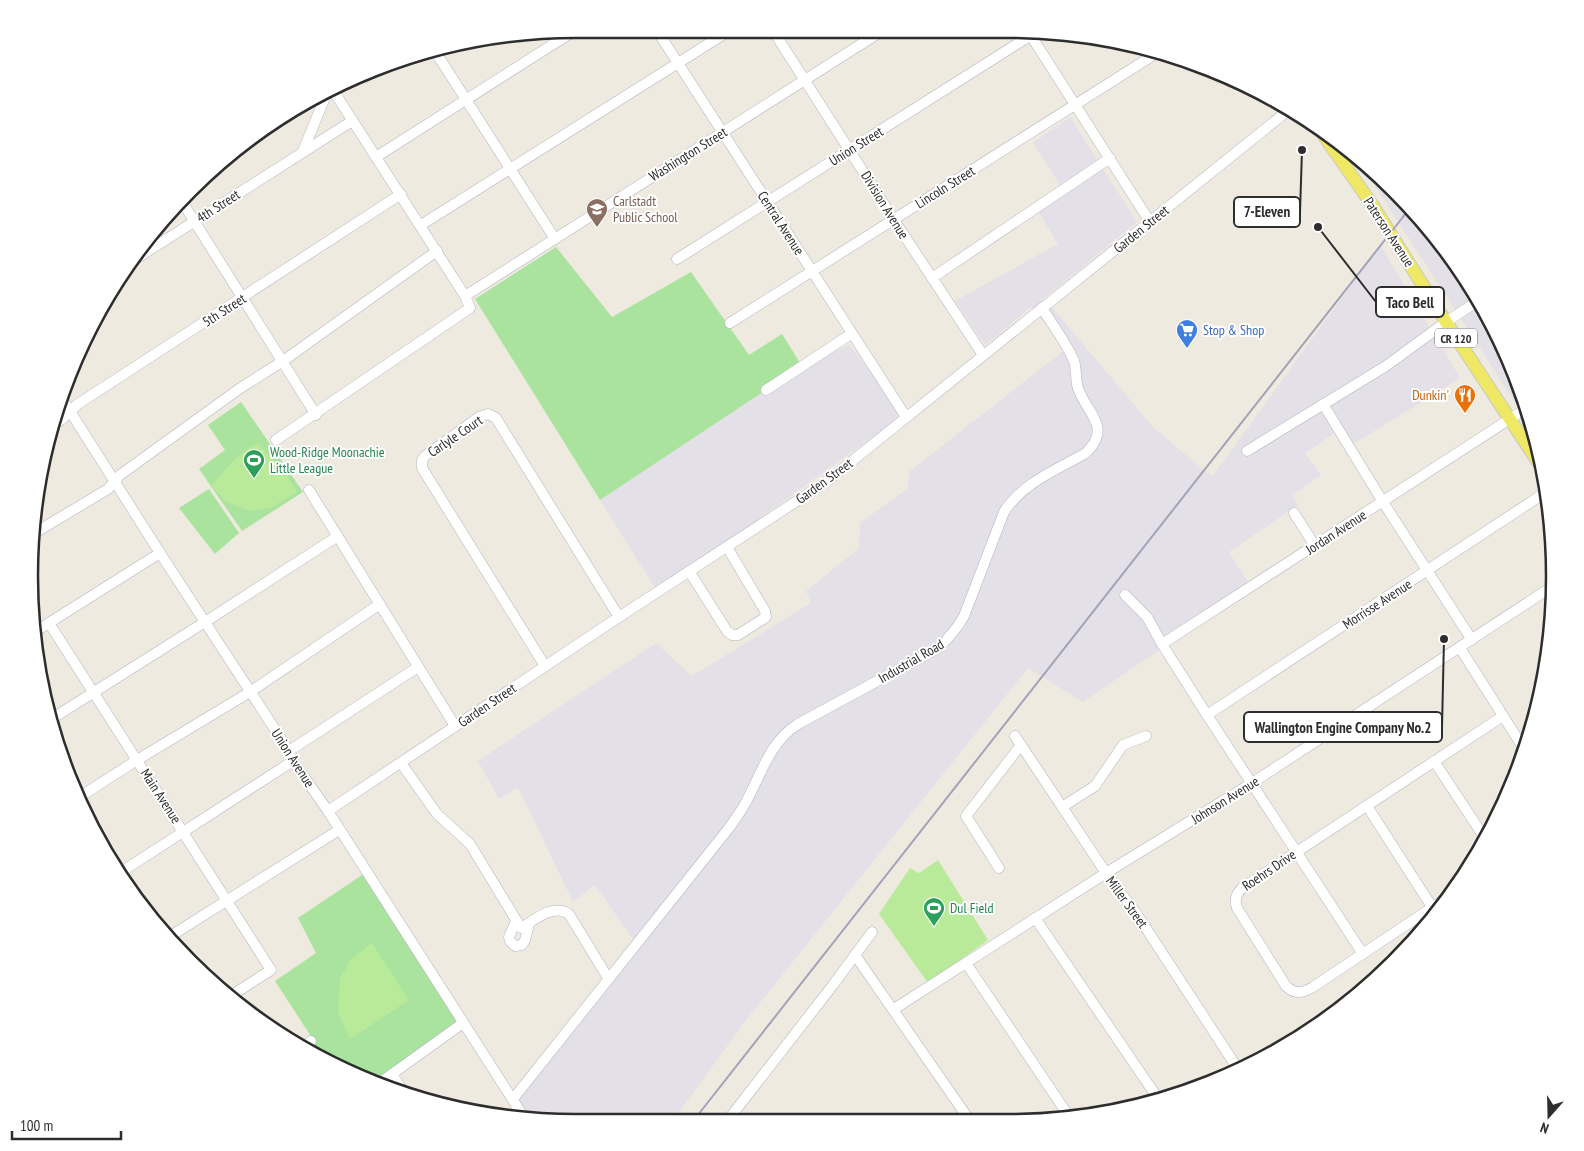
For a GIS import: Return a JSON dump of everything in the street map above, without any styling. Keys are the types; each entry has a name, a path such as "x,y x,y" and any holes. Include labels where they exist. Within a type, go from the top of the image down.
{"main road":[{"name":"Paterson Avenue","path":"1332,146 1373,206 1446,322 1531,451"}],"street":[{"path":"376,157 562,38"},
{"name":"Central Avenue","path":"662,38 906,417"},
{"path":"421,225 718,38"},
{"name":"Division Avenue","path":"778,38 983,355"},
{"name":"Washington Street","path":"465,296 871,38"},
{"name":"Union Street","path":"677,259 1024,38"},
{"path":"1035,39 1074,106 1110,158 1150,222"},
{"path":"438,56 555,239"},
{"name":"Lincoln Street","path":"730,323 1151,57"},
{"path":"276,440 316,415 470,308 465,296 401,194 352,121 337,93"},
{"path":"302,152 327,99"},
{"name":"Garden Street","path":"328,811 826,482 1284,114"},
{"name":"4th Street","path":"146,253 352,121"},
{"path":"932,278 1110,158"},
{"name":"5th Street","path":"61,420 78,404 401,194"},
{"path":"185,206 316,415"},
{"path":"40,530 108,489 120,475 239,389 283,361 437,251"},
{"path":"1247,451 1386,366 1473,305"},
{"name":"Industrial Road","path":"513,1100 729,828 748,798 769,754 783,735 798,724 938,648 947,640 964,616 1004,512 1010,503 1024,489 1092,448 1098,435 1097,421 1077,387 1073,360 1042,308"},
{"path":"766,390 851,334"},
{"name":"Union Avenue","path":"66,404 519,1110"},
{"path":"1323,404 1383,502 1472,640"},
{"name":"Jordan Avenue","path":"1162,644 1521,412"},
{"name":"Carlyle Court","path":"545,666 422,468 421,464 425,456 479,417 488,414 496,418 619,617"},
{"path":"309,490 455,726"},
{"name":"Morrisse Avenue","path":"1207,715 1540,496"},
{"path":"1294,513 1315,546"},
{"path":"56,716 338,536"},
{"path":"689,572 732,635 738,635 766,617 765,610 726,547"},
{"path":"41,629 160,553"},
{"name":"Johnson Avenue","path":"894,1009 1106,873 1252,783 1546,590"},
{"path":"1125,596 1147,617 1207,715 1363,954"},
{"path":"84,794 250,692 380,604"},
{"name":"Main Avenue","path":"49,624 271,970 236,992"},
{"path":"1460,648 1520,742"},
{"path":"288,751 418,667"},
{"name":"Roehrs Drive","path":"1431,907 1306,992 1295,992 1290,990 1281,978 1237,908 1236,897 1242,888 1503,716"},
{"path":"1062,807 1095,786 1123,745 1146,736"},
{"name":"Miller Street","path":"999,868 966,816 1018,741 1106,873 1138,916 1234,1063"},
{"path":"125,869 294,761"},
{"path":"1434,761 1481,832"},
{"path":"401,763 437,814 470,844 521,928 552,911 560,909 565,911 569,914 608,978"},
{"path":"1367,806 1432,907"},
{"path":"174,934 339,830"},
{"path":"1035,918 1154,1093"},
{"path":"516,921 509,937 515,946 522,946 528,924"},
{"path":"733,1114 872,932"},
{"path":"855,955 965,1114"},
{"path":"966,963 1065,1110"},
{"path":"386,1079 463,1023"},
{"path":"392,1074 398,1083"}],"shaded area":[{"path":"1070,117 1137,222 1044,298 1153,427 1212,477 1380,245 1460,378 1350,446 1339,430 1305,453 1321,475 1292,495 1298,505 1229,552 1251,587 1083,702 1028,668 747,1019 677,1114 576,1114 517,1110 511,1100 635,942 595,885 573,902 518,787 499,799 478,761 656,643 692,676 811,603 806,591 859,548 860,523 907,489 910,471 1066,349 1031,307 985,345 955,301 1058,244 1036,208 1062,188 1033,143"},
{"path":"1369,176 1413,221 1456,277 1491,338 1506,370 1520,410"},
{"path":"849,345 904,415 657,591 600,500 802,366"}],"green space":[{"path":"556,247 612,317 691,272 749,355 782,334 802,366 600,500 475,299"},
{"path":"241,402 303,492 242,531 199,469 225,450 208,425"},
{"name":"Wood-Ridge Moonachie Little League","path":"255,444 258,444 285,472 297,492 272,507 250,511 226,502 211,486 234,460"},
{"path":"209,489 239,533 215,554 179,508"},
{"name":"Dul Field","path":"938,860 988,940 928,983 879,914 910,868 919,873"},
{"path":"365,873 463,1027 386,1079 338,1058 310,1043 314,1041 275,981 316,953 298,918"},
{"path":"372,943 409,1000 350,1039 338,1013 340,979 351,959"}],"railway":[{"path":"699,1114 1406,213"}],"place":[{"name":"7-Eleven","path":"1302,150"},
{"name":"Taco Bell","path":"1318,227"},
{"name":"Carlstadt Public School","path":"597,228"},
{"name":"Stop & Shop","path":"1187,349"},
{"name":"Dunkin'","path":"1465,414"},
{"name":"Wood-Ridge Moonachie Little League","path":"254,479"},
{"name":"Wallington Engine Company No.2","path":"1444,639"},
{"name":"Dul Field","path":"934,927"}]}
